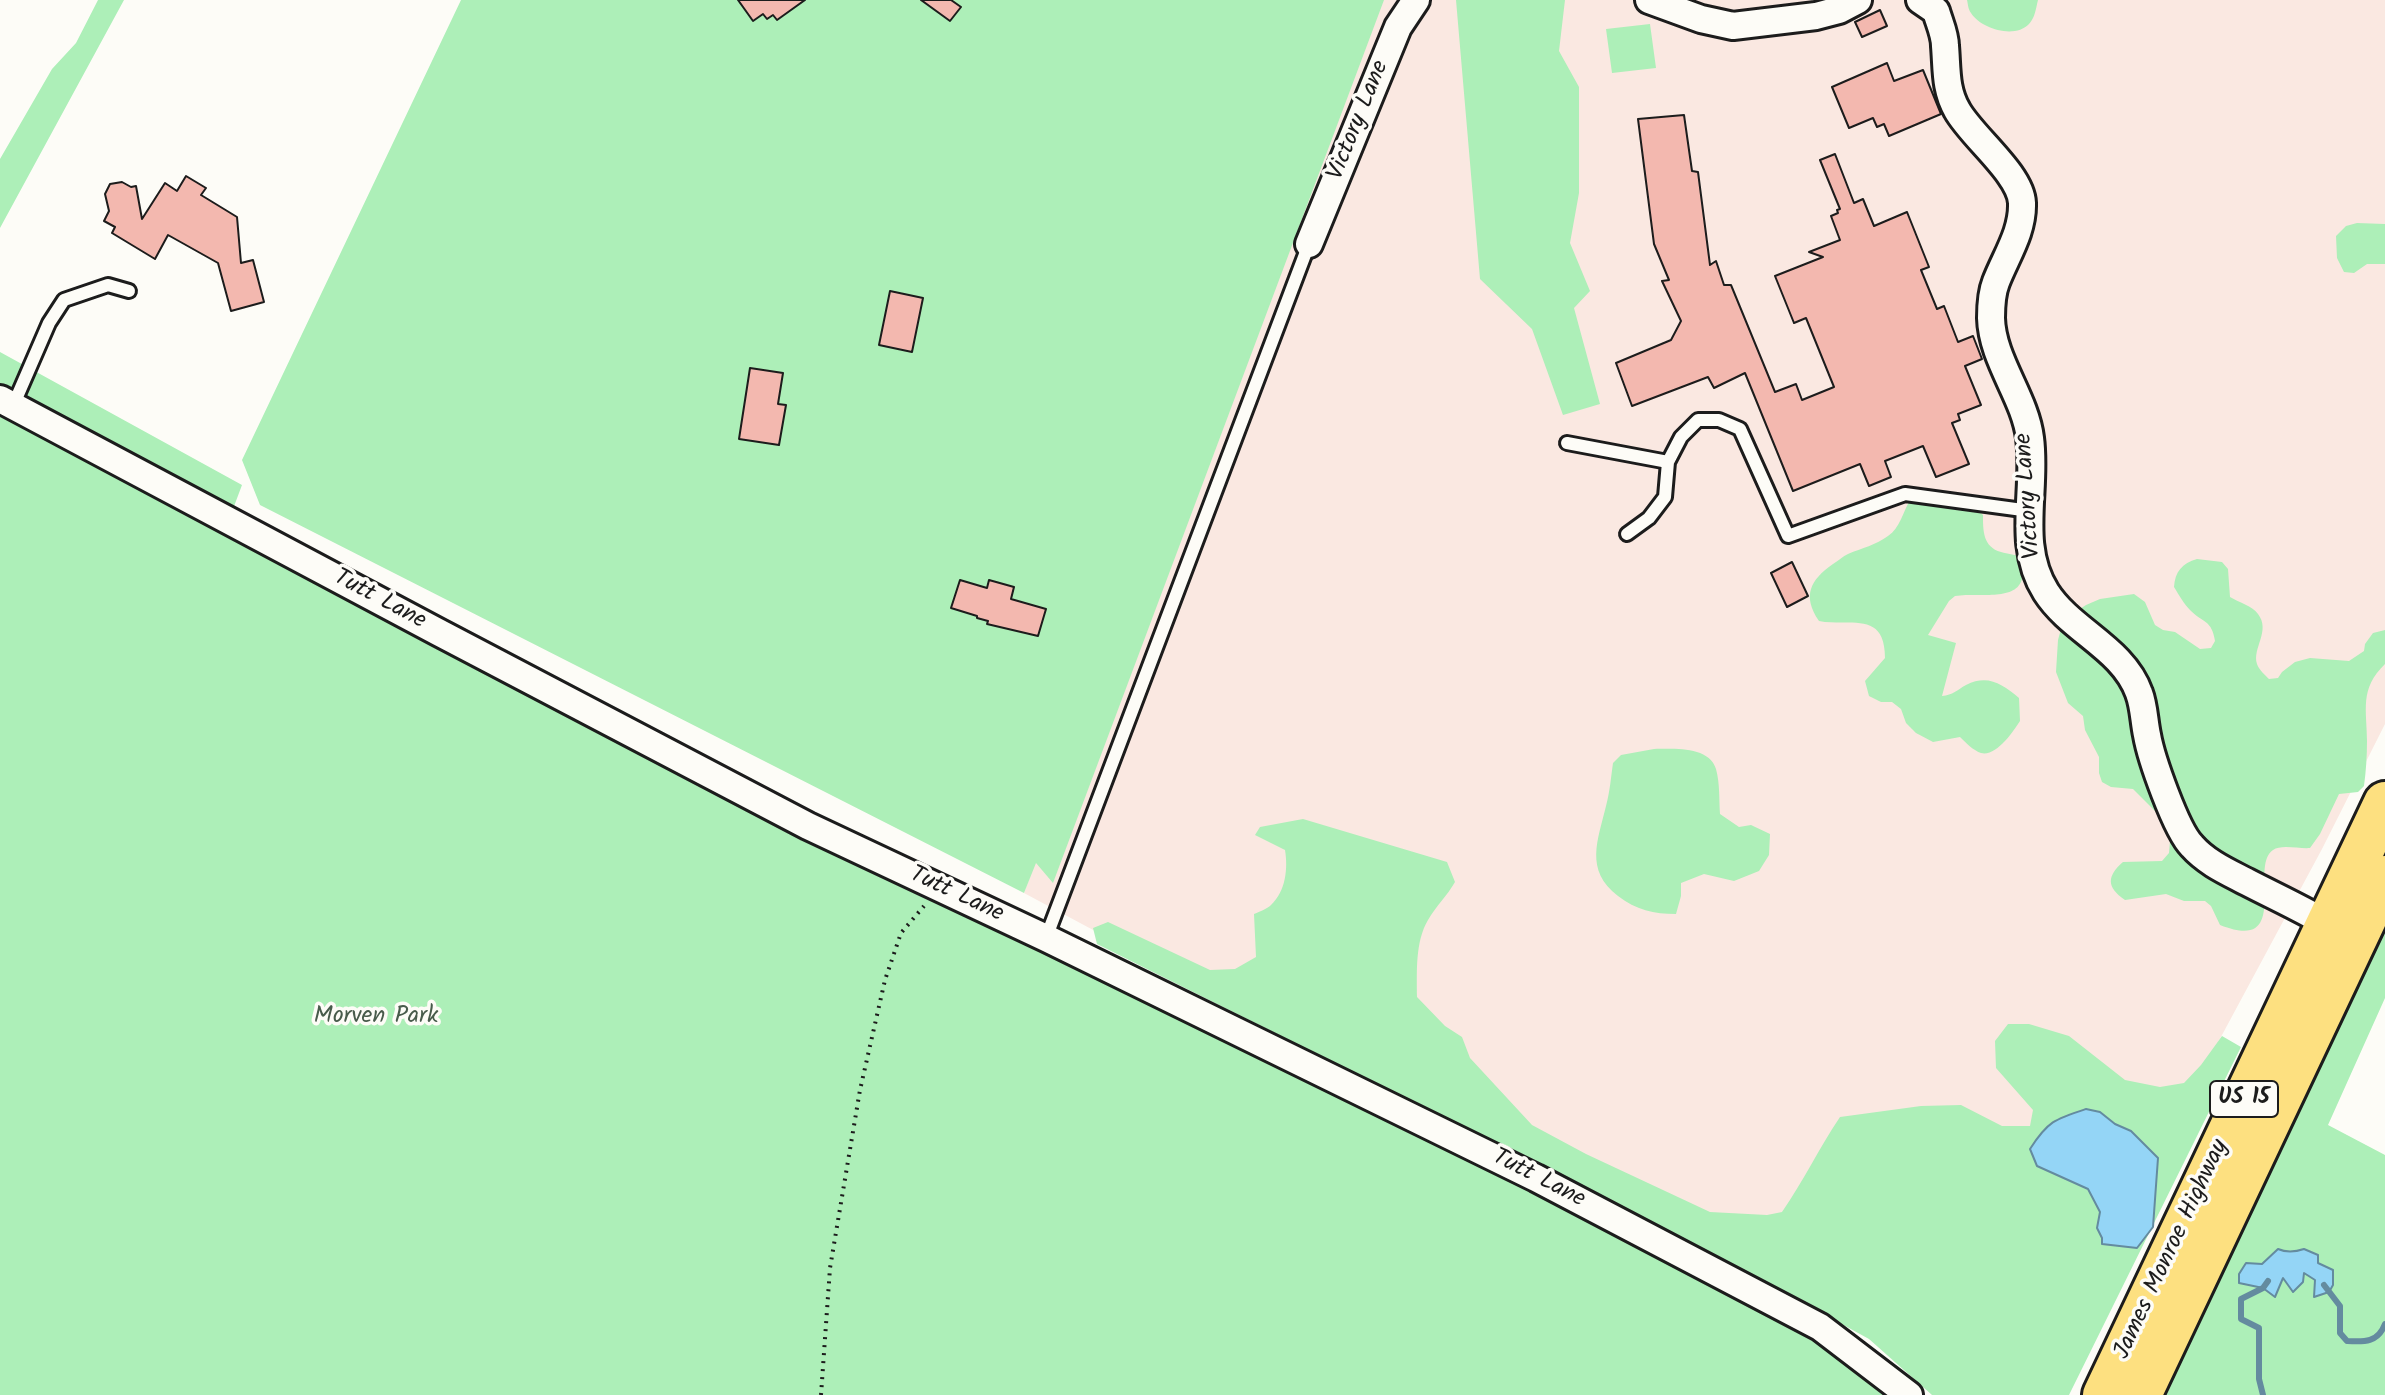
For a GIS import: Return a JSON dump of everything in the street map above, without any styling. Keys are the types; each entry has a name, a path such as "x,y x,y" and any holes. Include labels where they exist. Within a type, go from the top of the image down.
{"highway":[{"name":"James Monroe Highway","path":"2140,1395 2341,932 2385,803"},
{"name":"James Monroe Highway","path":"2104,1395 2341,932 2385,877"}],"street":[{"name":"Victory Lane","path":"1309,244 1398,27 1416,0"},
{"path":"1649,0 1688,15 1733,26 1787,14 1839,10 1856,0"},
{"name":"Victory Lane","path":"1920,0 1936,11 1945,43 1947,87 1957,110 2015,183 2023,200 2019,229 1994,285 1991,320 1996,346 2030,438 2029,548 2034,567 2046,593 2074,624 2104,646 2133,681 2139,692 2147,738 2159,776 2190,845 2213,864 2341,932"},
{"name":"Tutt Lane","path":"7,403 808,826 1046,938 1536,1178 1820,1327 1909,1395"}],"lane":[{"path":"1046,938 1309,244"},
{"path":"7,403 64,300 108,285 129,291"},
{"path":"1627,534 1649,518 1665,497 1668,462 1681,437 1698,420 1719,420 1740,429 1788,536 1905,494 2030,511"},
{"path":"1567,443 1668,462"}],"path":[{"path":"821,1395 830,1268 860,1090 885,980 901,933 923,907 943,890"}],"shaded area":[{"path":"1349,0 2385,0 2385,724 2322,849 2029,1394 1110,939 1024,893 1346,42"}],"green space":[{"path":"98,0 124,0 0,228 0,159 52,69 76,43"},
{"path":"461,0 1384,0 1053,883 1036,863 1024,893 260,505 242,460"},
{"path":"1456,0 1565,0 1559,51 1579,87 1579,193 1570,243 1590,291 1574,308 1600,404 1563,415 1532,329 1480,279"},
{"path":"1967,0 2038,0 2029,24 2015,31 2007,31 1982,24 1970,11"},
{"path":"1650,24 1656,68 1612,73 1606,29"},
{"path":"2357,223 2385,224 2385,264 2367,264 2354,273 2344,272 2337,258 2336,236 2346,226"},
{"name":"Morven Park","path":"0,352 242,485 224,533 369,594 1828,1327 1895,1395 0,1395"},
{"path":"1910,500 1975,508 1983,515 1987,542 1995,550 2020,557 2023,573 2014,590 1993,595 1955,596 1928,635 1956,643 1942,696 1981,680 2001,685 2019,698 2020,721 2004,743 1987,753 1975,750 1960,737 1933,742 1916,733 1906,723 1901,709 1892,702 1881,702 1869,696 1865,681 1885,658 1879,633 1864,624 1819,621 1811,604 1811,589 1819,576 1844,556 1879,542 1892,533"},
{"path":"2197,559 2222,562 2228,569 2230,597 2258,614 2263,627 2257,664 2269,679 2278,678 2295,662 2310,658 2349,661 2364,651 2373,633 2385,630 2385,664 2371,682 2366,700 2364,786 2358,792 2339,794 2310,848 2273,850 2264,873 2262,918 2256,928 2242,931 2220,925 2211,906 2205,901 2184,901 2166,894 2125,900 2114,891 2112,877 2123,862 2162,861 2169,853 2170,841 2158,814 2133,789 2111,787 2102,782 2099,757 2085,730 2083,716 2068,703 2056,672 2061,629 2077,611 2100,599 2134,594 2145,602 2155,625 2175,632 2200,649 2211,648 2215,641 2212,629 2188,608 2174,587 2180,569"},
{"path":"1654,749 1690,750 1706,756 1716,769 1720,814 1739,827 1751,825 1770,834 1769,855 1759,871 1734,881 1704,874 1681,883 1676,914 1646,910 1625,901 1607,886 1597,865 1597,843 1613,763 1621,755"},
{"path":"1303,819 1447,862 1455,882 1431,915 1421,938 1417,997 1445,1026 1462,1037 1470,1058 1532,1125 1710,1212 1767,1215 1782,1212 1840,1117 1921,1106 1961,1105 2002,1126 2030,1126 2033,1110 1996,1068 1995,1041 2008,1024 2029,1024 2069,1036 2125,1080 2160,1087 2184,1083 2222,1036 2241,1047 2069,1395 1932,1395 1869,1339 1778,1289 1097,944 1093,928 1108,922 1210,970 1235,969 1256,957 1254,914 1276,899 1285,879 1286,864 1285,850 1255,835 1260,827"},
{"path":"2385,929 2385,998 2328,1125 2385,1155 2385,1395 2159,1395"}],"water":[{"path":"2086,1109 2100,1112 2131,1131 2158,1158 2153,1227 2137,1248 2102,1244 2097,1228 2100,1212 2088,1189 2037,1166 2030,1149 2053,1122"},
{"path":"2278,1249 2291,1252 2304,1249 2318,1255 2318,1263 2333,1270 2333,1285 2329,1292 2314,1297 2315,1280 2304,1273 2303,1282 2293,1292 2283,1278 2275,1297 2263,1288 2239,1283 2239,1274 2246,1263 2262,1264"}],"building":[{"path":"738,0 805,0 777,20 773,15 767,19 763,14 753,21"},
{"path":"921,0 951,0 961,7 950,21"},
{"path":"1880,10 1887,26 1862,37 1855,22"},
{"path":"1887,63 1894,81 1923,70 1941,114 1889,136 1884,124 1877,127 1873,118 1849,128 1832,87"},
{"path":"1684,115 1692,171 1698,172 1710,265 1716,261 1724,285 1731,285 1775,392 1796,384 1802,400 1834,387 1806,318 1794,323 1775,276 1823,257 1809,252 1840,240 1831,216 1840,209 1820,160 1835,154 1854,203 1863,199 1874,226 1907,212 1929,267 1921,270 1937,309 1944,306 1958,342 1973,336 1982,359 1965,366 1981,405 1958,414 1960,420 1952,423 1969,464 1936,477 1923,446 1885,461 1891,477 1869,486 1860,464 1793,491 1745,373 1714,388 1708,377 1632,406 1616,363 1671,340 1681,321 1662,281 1669,280 1654,244 1638,119"},
{"path":"186,176 206,188 201,195 237,217 241,263 253,260 264,302 231,311 218,263 168,235 155,259 112,233 115,227 104,221 109,211 105,194 110,184 122,182 136,186 142,219 165,183 177,191"},
{"path":"890,291 923,298 912,352 879,345"},
{"path":"750,368 783,373 778,404 786,405 779,445 739,439"},
{"path":"1792,562 1808,596 1787,607 1771,573"},
{"path":"960,580 987,588 989,580 1014,587 1011,599 1046,609 1038,636 987,624 988,621 977,616 951,608"}],"waterway":[{"path":"2263,1395 2259,1379 2259,1328 2241,1319 2241,1299 2263,1288 2268,1281"},
{"path":"2324,1285 2340,1306 2340,1333 2347,1341 2374,1338 2385,1324"}]}
